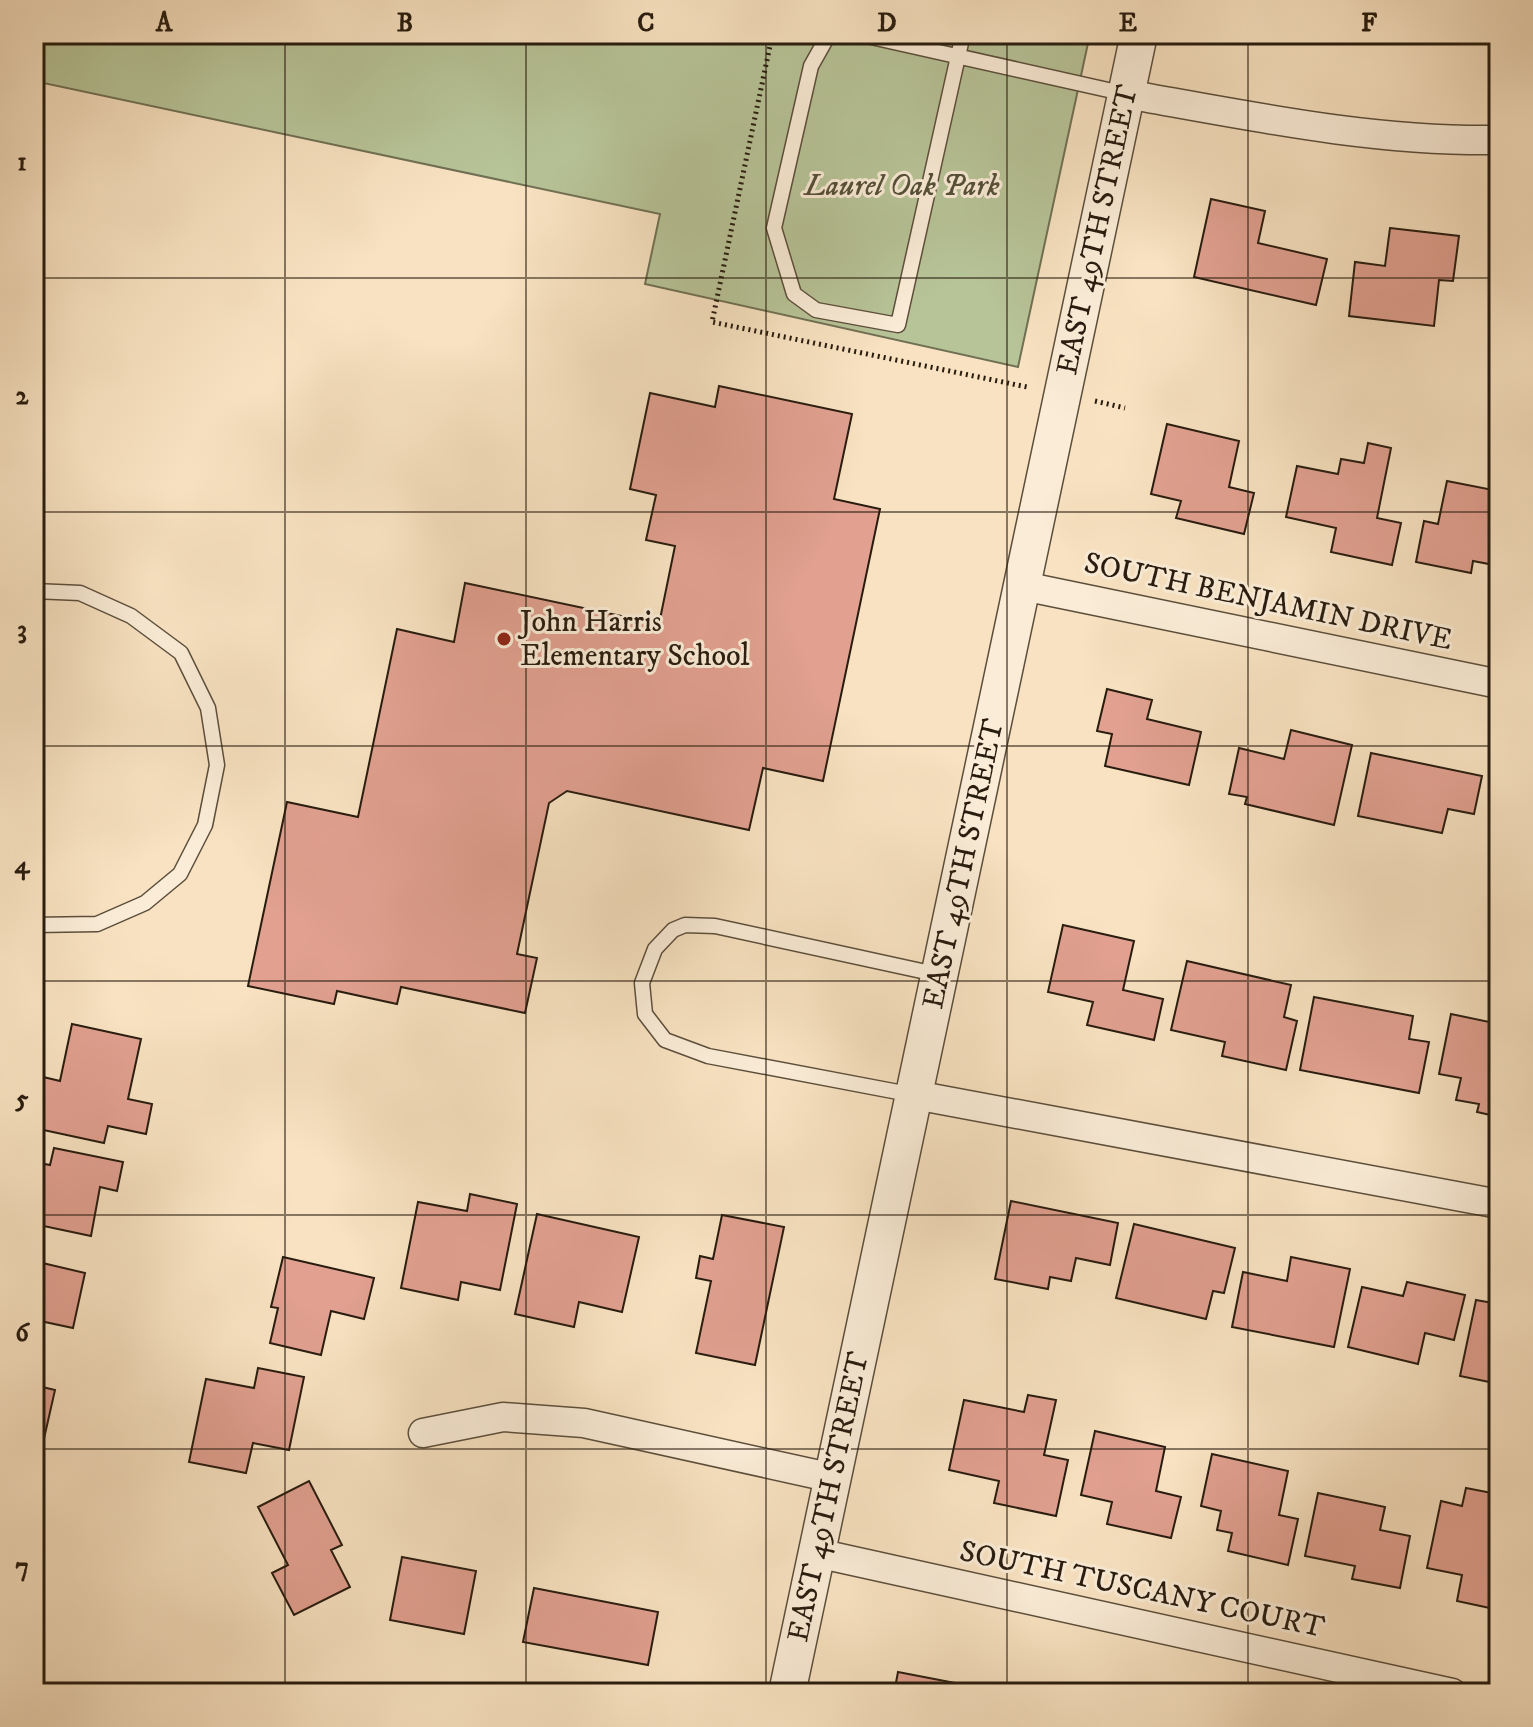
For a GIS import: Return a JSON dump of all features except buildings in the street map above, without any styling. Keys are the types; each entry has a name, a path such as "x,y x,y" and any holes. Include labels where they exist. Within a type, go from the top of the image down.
{"street":[{"name":"EAST 49TH STREET","path":"787,1693 1139,34"},
{"path":"1126,94 1315,128 1499,140"},
{"name":"SOUTH BENJAMIN DRIVE","path":"1023,586 1499,684"},
{"path":"915,1095 1499,1204"},
{"path":"423,1433 503,1417 584,1423 833,1478"},
{"name":"SOUTH TUSCANY COURT","path":"817,1553 1452,1693"}],"lane":[{"path":"829,34 811,66 774,228 794,294 816,310 898,325 963,34"},
{"path":"858,34 1126,94"},
{"path":"34,591 80,593 131,616 181,653 208,708 217,765 205,825 180,874 145,903 97,924 34,925"},
{"path":"915,1095 708,1056 665,1040 645,1014 642,983 655,949 673,930 685,925 715,926 940,975"}],"path":[{"path":"736,34 772,38 712,322 1125,408"}],"green space":[{"name":"Laurel Oak Park","path":"34,34 1090,34 1018,367 645,284 660,214 34,81"}],"place":[{"name":"John Harris Elementary School","path":"504,639"}]}
